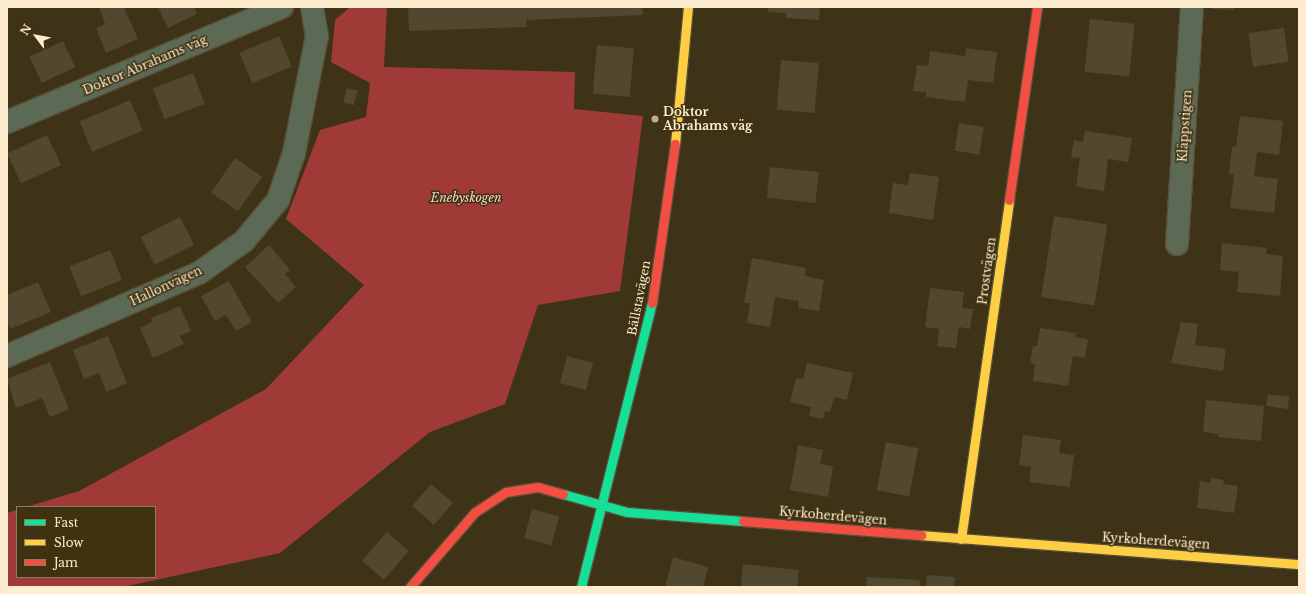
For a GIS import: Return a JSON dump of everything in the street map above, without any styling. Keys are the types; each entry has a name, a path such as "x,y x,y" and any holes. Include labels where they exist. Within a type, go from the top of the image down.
{"street":[{"name":"Doktor Abrahams väg","path":"7,122 282,7"},
{"name":"Hallonvägen","path":"7,356 198,273 244,242 278,200 294,153 317,36 312,7"},
{"name":"Bällstavägen","path":"581,587 654,297 672,176 688,7"},
{"name":"Prostvägen","path":"960,539 1037,7"},
{"name":"Kläppstigen","path":"1178,244 1192,7"},
{"name":"Kyrkoherdevägen","path":"410,587 475,512 506,492 538,487 627,512 960,539 1299,564"}],"green space":[{"name":"Enebyskogen","path":"350,7 387,7 384,67 575,72 574,109 643,116 620,291 538,305 505,404 430,432 280,553 123,587 7,587 7,513 16,510 16,578 156,578 156,506 29,506 79,491 266,389 364,285 286,219 320,130 366,117 370,83 331,62 335,20"}],"building":[{"path":"99,7 124,7 138,39 106,53 96,28 105,24"},
{"path":"158,7 194,7 197,14 168,28"},
{"path":"408,7 642,7 643,15 526,20 527,27 409,31"},
{"path":"768,7 820,7 819,20 786,18 786,13 768,12"},
{"path":"1211,7 1234,7 1234,10 1211,9"},
{"path":"1090,19 1135,24 1129,76 1084,72"},
{"path":"1284,28 1289,62 1253,67 1248,33"},
{"path":"279,36 292,66 252,83 239,53"},
{"path":"63,41 75,67 42,83 29,57"},
{"path":"597,45 634,48 630,97 593,94"},
{"path":"966,48 997,52 993,83 968,80 965,102 926,97 926,92 913,91 917,65 928,66 930,51 965,56"},
{"path":"781,60 819,63 814,113 777,110"},
{"path":"193,73 205,104 165,119 153,88"},
{"path":"347,88 358,91 354,105 343,102"},
{"path":"130,100 143,130 92,152 79,121"},
{"path":"1240,116 1283,121 1279,155 1257,152 1254,176 1278,179 1274,213 1230,208 1234,175 1229,174 1232,147 1236,147"},
{"path":"959,123 984,127 979,155 955,151"},
{"path":"1085,131 1132,138 1128,162 1108,159 1104,191 1076,187 1080,158 1071,157 1074,140 1083,142"},
{"path":"47,135 61,165 21,184 7,154"},
{"path":"235,158 262,177 238,211 211,192"},
{"path":"770,167 819,172 815,203 767,198"},
{"path":"910,173 939,177 933,220 889,213 893,183 908,185"},
{"path":"1054,216 1107,224 1095,305 1041,297"},
{"path":"180,217 194,245 155,265 141,237"},
{"path":"1222,243 1267,248 1266,254 1283,256 1280,296 1237,292 1239,272 1220,270"},
{"path":"269,245 290,270 285,274 296,287 278,303 245,267"},
{"path":"110,250 122,280 81,296 69,266"},
{"path":"752,258 806,268 805,276 824,280 819,311 798,308 799,301 775,297 770,327 747,323 750,303 744,303"},
{"path":"229,281 252,322 236,331 226,315 215,321 201,296"},
{"path":"38,282 51,312 10,329 7,320 7,295"},
{"path":"930,288 964,292 962,308 973,309 970,329 959,327 956,348 937,346 939,329 925,327"},
{"path":"180,306 191,331 180,336 184,344 153,358 140,328 152,322 151,318"},
{"path":"1181,322 1198,324 1195,345 1226,349 1223,371 1171,363"},
{"path":"1040,328 1076,333 1075,337 1088,339 1085,358 1073,356 1068,386 1033,381 1035,364 1030,363 1033,346 1037,346"},
{"path":"108,336 127,383 106,392 99,373 84,379 73,350"},
{"path":"567,356 593,363 586,390 560,383"},
{"path":"50,362 69,409 50,417 42,398 16,408 7,379"},
{"path":"807,363 853,373 847,400 834,397 830,412 825,411 823,419 809,416 811,407 790,402 796,378 803,379"},
{"path":"1268,395 1289,396 1288,409 1266,406"},
{"path":"1206,400 1264,406 1261,441 1218,437 1218,434 1203,432"},
{"path":"1023,435 1061,440 1059,453 1074,455 1070,487 1029,482 1031,467 1019,465"},
{"path":"886,442 918,448 909,496 877,490"},
{"path":"798,445 823,450 820,464 833,466 828,497 790,490"},
{"path":"1211,478 1224,480 1223,484 1238,486 1234,513 1197,508 1200,481 1210,483"},
{"path":"431,484 453,503 434,525 412,506"},
{"path":"532,509 559,516 551,545 524,538"},
{"path":"387,532 409,551 384,580 362,561"},
{"path":"673,557 708,567 703,587 665,587"},
{"path":"743,564 799,570 797,587 741,587"},
{"path":"927,575 955,577 954,587 926,587"},
{"path":"867,577 920,580 919,587 866,587"}],"traffic: fast":[{"path":"581,587 652,303"},
{"path":"563,494 627,512 743,521"}],"traffic: slow":[{"path":"675,144 688,7"},
{"path":"961,539 1009,200"},
{"path":"921,535 1299,564"}],"traffic: jam":[{"path":"1009,200 1037,7"},
{"path":"652,303 675,144"},
{"path":"410,587 475,512 506,492 538,487 563,494"},
{"path":"743,521 921,535"}],"place":[{"name":"Doktor Abrahams väg","path":"655,119"}]}
